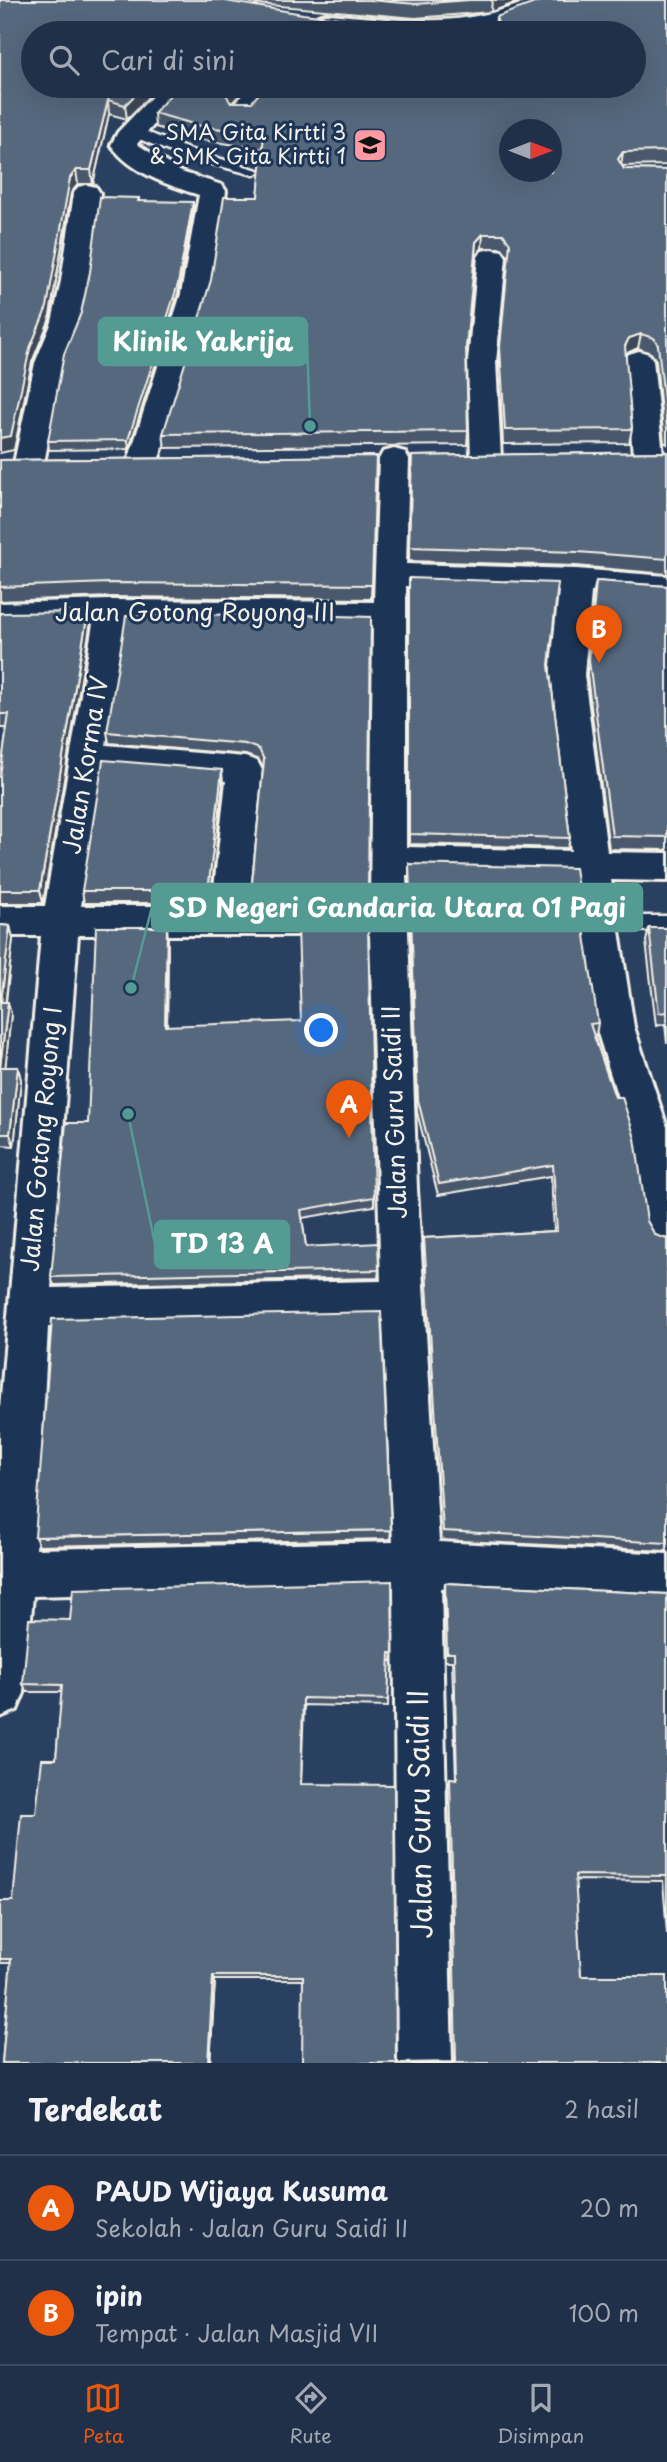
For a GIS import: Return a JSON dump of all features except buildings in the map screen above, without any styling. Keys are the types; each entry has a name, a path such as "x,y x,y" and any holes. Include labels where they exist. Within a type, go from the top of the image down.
{"street":[{"path":"498,21 551,0"},
{"path":"144,461 177,365 193,296 203,268 211,189 184,184 134,155 124,145 132,131 164,98"},
{"path":"242,110 253,98"},
{"path":"28,463 49,363 66,322 75,281 87,193"},
{"path":"486,459 482,362 492,257"},
{"path":"639,360 646,455"},
{"name":"Jalan Guru Saidi II","path":"394,459 390,575 388,920 416,1564 425,2063"},
{"path":"390,575 576,580 667,587"},
{"path":"576,580 567,674 591,865 615,1027 654,1149 667,1231"},
{"name":"Jalan Gotong Royong III","path":"0,614 111,611 390,614"},
{"name":"Jalan Korma IV","path":"61,919 111,611"},
{"path":"87,756 245,770 229,920"},
{"path":"390,860 667,867"},
{"name":"Jalan Gotong Royong I","path":"0,1693 12,1573 28,1308 61,919"},
{"path":"0,920 388,920"},
{"path":"28,1308 403,1300"},
{"path":"12,1573 416,1564 667,1577"}],"lane":[{"path":"132,131 183,152 254,172"},
{"path":"642,923 667,924"}],"place":[{"name":"SMA Gita Kirtti 3 & SMK Gita Kirtti 1","path":"370,145"},
{"name":"Klinik Yakrija","path":"310,426"},
{"name":"ipin","path":"599,663"},
{"name":"SD Negeri Gandaria Utara 01 Pagi","path":"131,988"},
{"name":"TD 13 A","path":"128,1114"},
{"name":"PAUD Wijaya Kusuma","path":"349,1138"}]}
